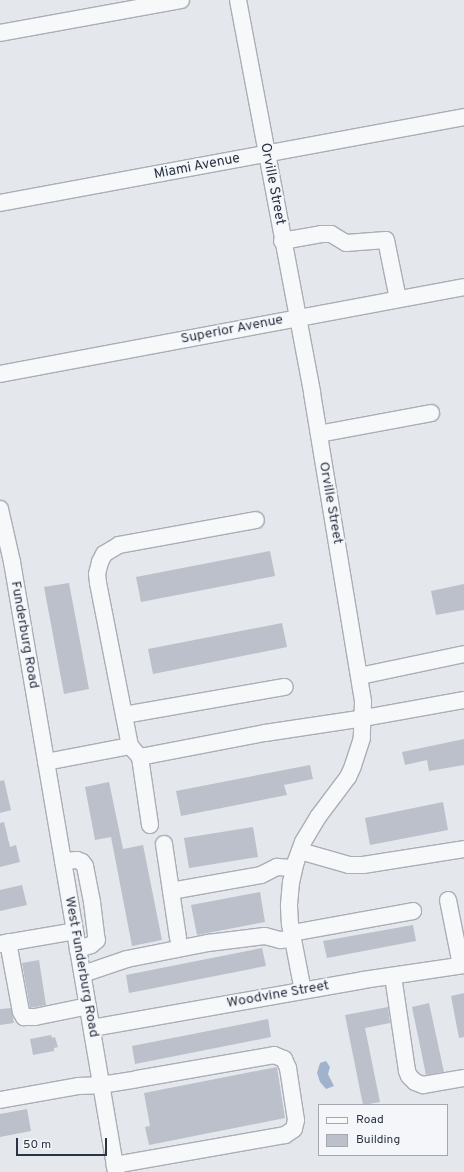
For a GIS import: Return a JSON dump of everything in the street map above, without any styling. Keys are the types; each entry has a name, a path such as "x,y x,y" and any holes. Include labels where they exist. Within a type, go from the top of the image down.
{"street":[{"path":"0,33 182,0"},
{"name":"Orville Street","path":"238,0 319,434 364,702 362,738 353,766 334,798 312,826 294,868 289,906 303,991"},
{"name":"Miami Avenue","path":"0,203 464,117"},
{"path":"282,241 321,234 331,234 346,243 386,240 398,299"},
{"name":"Superior Avenue","path":"0,374 464,287"},
{"path":"319,434 431,413"},
{"name":"Funderburg Road","path":"0,509 3,540 46,762"},
{"path":"150,825 135,752 124,715 98,583 97,574 100,562 104,554 120,545 256,520"},
{"path":"360,676 464,654"},
{"path":"124,715 285,687"},
{"path":"46,762 135,752 265,733 364,718 464,700"},
{"name":"West Funderburg Road","path":"46,762 116,1168"},
{"path":"164,844 178,938"},
{"path":"300,851 350,865 363,865 464,849"},
{"path":"64,862 77,860 82,862 85,866 92,902 96,940 91,945 78,949"},
{"path":"171,891 261,875 276,867 294,868"},
{"path":"448,900 463,965"},
{"path":"83,974 127,959 208,943 264,936 280,940 413,911"},
{"path":"75,931 4,943 21,1012 24,1017 35,1017 88,1006"},
{"name":"Woodvine Street","path":"92,1028 463,965"},
{"path":"393,976 406,1071 409,1076 415,1082 423,1084 464,1078"},
{"path":"0,1100 78,1086 101,1085 274,1055 284,1059 288,1068 296,1120 294,1129 285,1135 116,1168"}],"water":[{"path":"326,1061 330,1067 328,1074 334,1086 326,1089 320,1082 317,1073 320,1063"}],"building":[{"path":"270,551 275,576 141,602 136,577"},
{"path":"69,583 89,689 64,694 44,587"},
{"path":"464,584 464,610 436,615 431,591"},
{"path":"282,623 287,647 153,674 148,649"},
{"path":"464,739 464,765 429,771 427,760 405,765 402,752"},
{"path":"310,765 313,779 284,785 287,795 181,816 176,791"},
{"path":"4,780 11,810 0,813 0,781"},
{"path":"109,782 123,849 143,845 162,940 132,946 111,837 95,840 85,787"},
{"path":"443,802 448,830 370,845 365,818"},
{"path":"4,822 10,847 16,845 20,862 0,867 0,823"},
{"path":"253,827 258,857 189,868 184,838"},
{"path":"22,885 27,905 0,911 0,890"},
{"path":"260,892 265,922 197,935 191,905"},
{"path":"413,925 416,941 327,958 323,941"},
{"path":"262,948 266,966 129,993 126,975"},
{"path":"39,960 46,1005 30,1008 22,963"},
{"path":"464,993 464,1037 459,1038 451,996"},
{"path":"429,1003 444,1072 426,1075 412,1007"},
{"path":"388,1007 390,1023 365,1028 380,1102 363,1104 345,1015"},
{"path":"11,1008 14,1023 0,1025 0,1009"},
{"path":"268,1019 271,1037 135,1064 132,1046"},
{"path":"51,1035 52,1038 55,1037 58,1047 54,1048 54,1051 33,1055 30,1039"},
{"path":"277,1067 285,1118 149,1145 145,1127 150,1126 144,1093"},
{"path":"27,1109 31,1131 0,1137 0,1114"}]}
